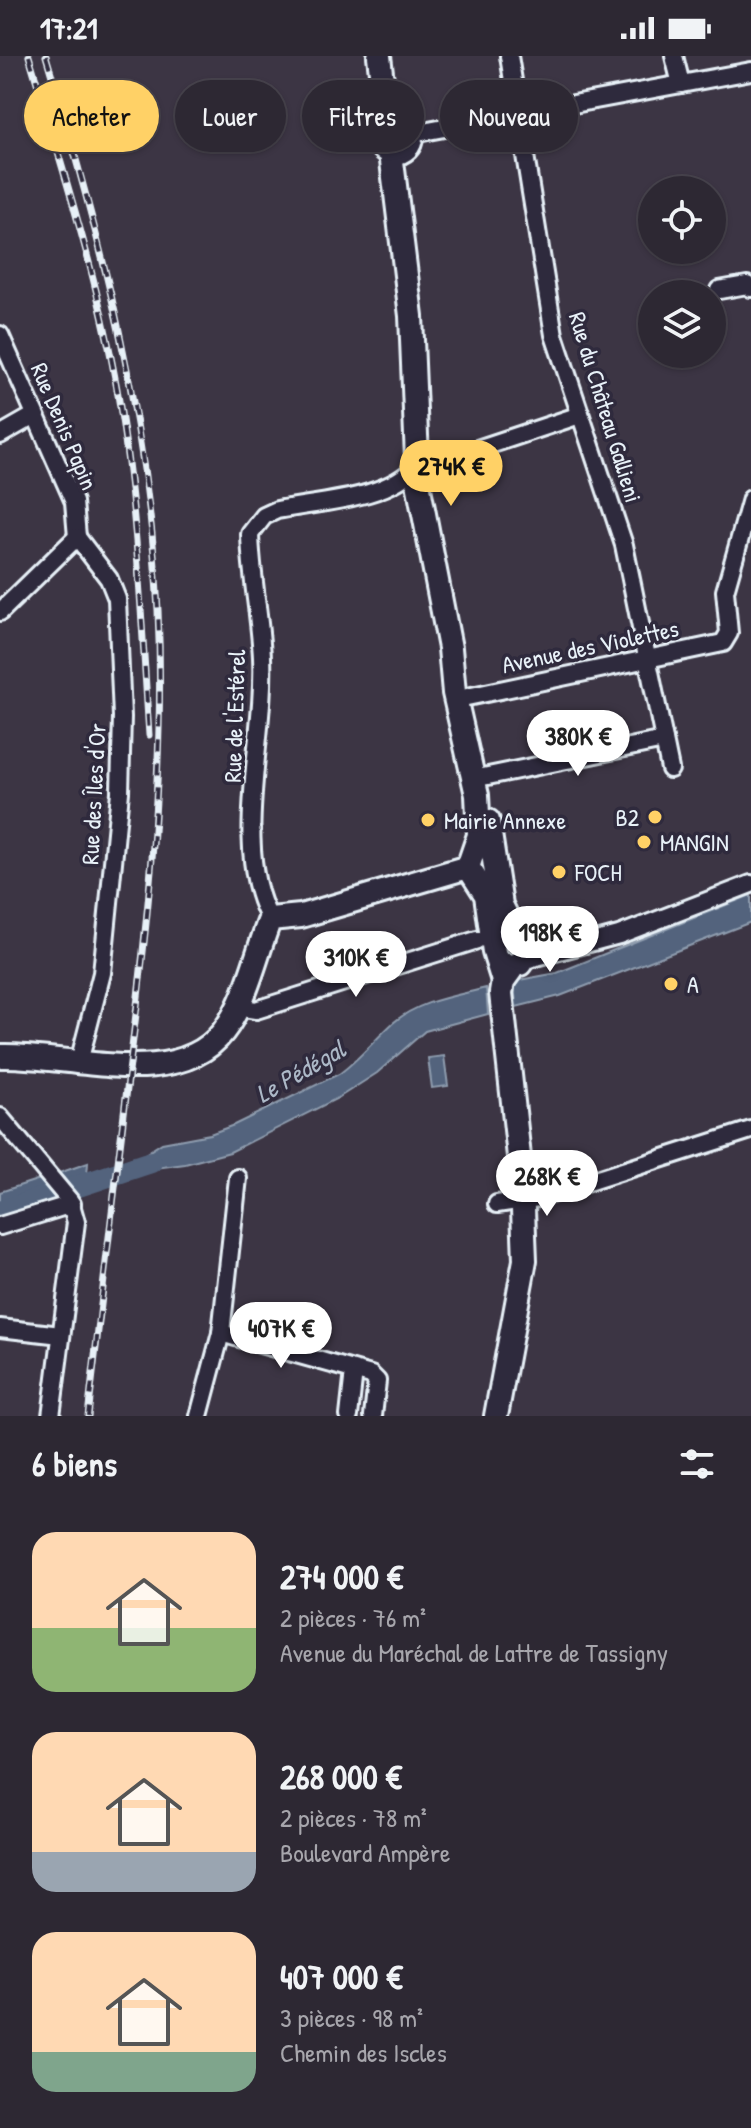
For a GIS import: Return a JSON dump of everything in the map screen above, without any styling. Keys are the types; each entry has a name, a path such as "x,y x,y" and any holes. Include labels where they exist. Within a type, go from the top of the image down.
{"main road":[{"path":"382,56 387,80"},
{"path":"399,152 422,504 450,648 454,693 474,773 486,895 506,956 504,1015 523,1201 523,1286 496,1416"},
{"path":"420,466 483,777 482,864"},
{"path":"0,1041 140,1064 181,1061 203,1050 223,1032 237,1007 270,919 301,916 482,864"},
{"path":"0,1056 79,1056"}],"street":[{"name":"Rue du Château Gallieni","path":"509,56 513,80"},
{"path":"674,56 681,84"},
{"path":"578,102 751,71"},
{"name":"Rue du Château Gallieni","path":"525,152 554,335 624,545 670,769"},
{"path":"726,289 747,285 751,288"},
{"name":"Rue Denis Papin","path":"0,335 74,502 77,537"},
{"path":"0,435 35,415"},
{"path":"389,488 420,466 580,415"},
{"path":"389,488 403,490 422,504"},
{"name":"Rue de l'Estérel","path":"270,919 257,895 251,845 262,659 250,534 264,516 277,510 389,488"},
{"name":"Avenue des Violettes","path":"467,697 723,643 729,633 725,591 751,499"},
{"path":"0,612 77,537"},
{"name":"Rue des Îles d'Or","path":"77,537 109,579 117,599 122,717 118,816 102,973 79,1056"},
{"path":"483,777 664,740"},
{"path":"237,1007 256,1010 579,941 751,877"},
{"path":"506,956 619,935 751,884"},
{"path":"0,1117 71,1203 76,1222 51,1416"},
{"path":"497,1204 523,1201 751,1130"},
{"path":"199,1416 221,1333 238,1178"},
{"path":"0,1226 71,1203"},
{"path":"0,1328 61,1335"},
{"path":"221,1333 371,1375 377,1381 373,1416"},
{"path":"349,1416 354,1371"}],"water":[{"path":"751,895 751,922 560,996 516,1007 514,981 557,973"},
{"path":"486,988 488,1014 425,1031 377,1073 338,1098 230,1152 185,1164 148,1169 122,1180 123,1163 137,1159 162,1143 210,1134 234,1125 339,1074 393,1023 414,1009"},
{"path":"444,1056 448,1086 432,1088 428,1058"},
{"path":"88,1163 87,1175 104,1169 102,1185 77,1195 59,1173"},
{"path":"40,1179 58,1201 0,1220 0,1192"}],"waterway":[{"name":"Le Pédégal","path":"0,1212 151,1162"}],"railway":[{"path":"29,56 87,256 115,378 133,511 149,735"},
{"path":"46,56 103,261 133,399 153,539 160,668 157,784 148,900 88,1416"}],"place":[{"name":"B2","path":"655,817"},
{"name":"Mairie Annexe","path":"428,820"},
{"name":"MANGIN","path":"644,842"},
{"name":"FOCH","path":"559,872"},
{"name":"A","path":"671,984"}]}
